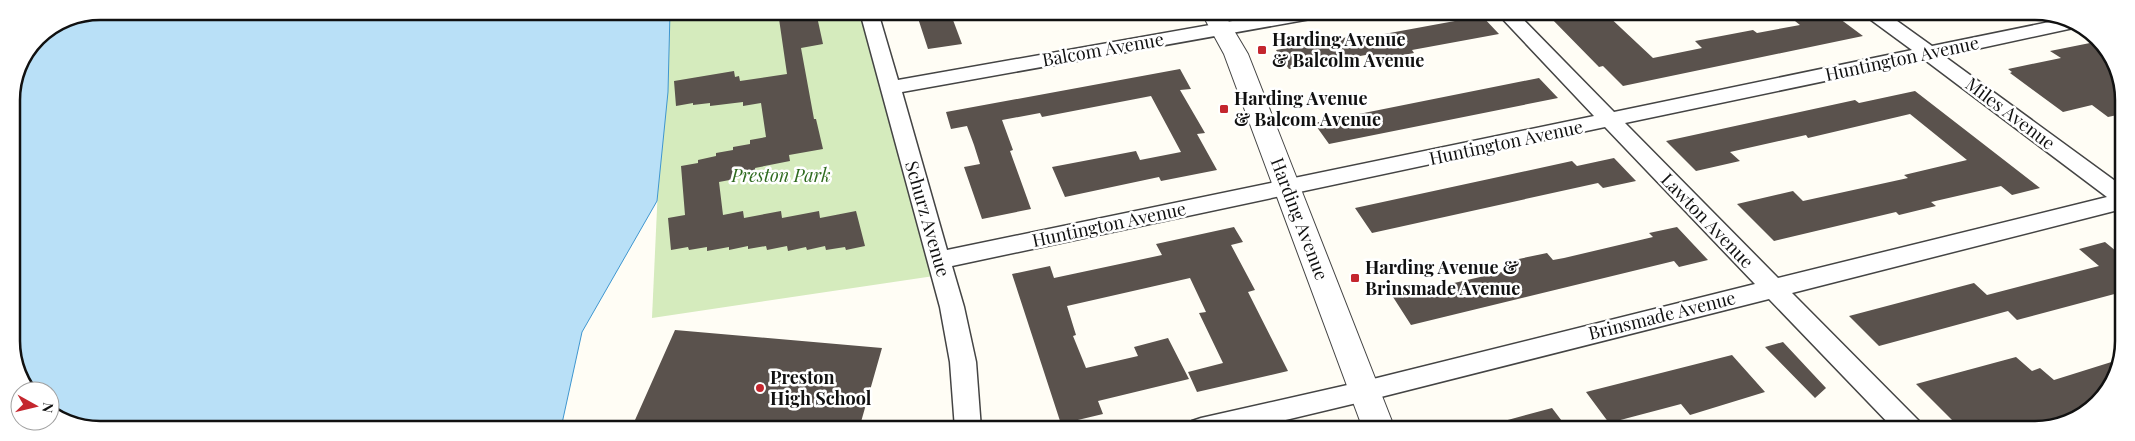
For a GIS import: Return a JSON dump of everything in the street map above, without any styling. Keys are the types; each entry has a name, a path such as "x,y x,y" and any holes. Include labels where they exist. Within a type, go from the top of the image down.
{"street":[{"name":"Schurz Avenue","path":"871,20 958,334 968,421"},
{"name":"Balcom Avenue","path":"891,88 1217,20"},
{"name":"Harding Avenue","path":"1217,20 1236,54 1376,421"},
{"name":"Lawton Avenue","path":"1513,20 1901,421"},
{"name":"Miles Avenue","path":"1883,20 2115,192"},
{"name":"Huntington Avenue","path":"939,260 2063,25"},
{"name":"Brinsmade Avenue","path":"1235,421 1364,391 2115,203"}],"green space":[{"name":"Preston Park","path":"666,20 864,20 934,276 652,318"}],"water":[{"path":"100,20 670,20 668,92 657,201 582,332 563,421 100,421 70,415 60,410 60,381 31,381 24,367 20,341 20,95 26,70 34,56 43,43 56,34 70,26"}],"building":[{"path":"779,20 818,20 823,44 801,48 814,119 816,119 823,149 789,155 790,161 755,168 756,175 719,182 723,215 743,211 744,218 781,211 782,218 819,211 820,218 856,211 865,246 846,250 845,247 826,250 825,246 807,250 806,247 788,251 787,246 767,250 766,246 748,249 748,246 729,250 729,247 707,251 707,247 689,250 688,247 671,250 668,218 685,215 681,166 698,163 698,160 716,156 716,153 750,144 750,140 766,137 761,103 743,106 743,102 710,106 710,103 693,105 693,103 676,106 674,81 734,71 735,77 739,76 740,81 787,74"},
{"path":"919,20 953,20 962,44 928,49"},
{"path":"1460,20 1486,20 1499,34 1412,50 1414,53 1376,60 1371,54 1289,69 1276,50 1354,36 1357,39"},
{"path":"1553,20 1612,20 1653,58 1702,48 1695,41 1753,30 1757,33 1800,25 1794,20 1841,20 1863,36 1623,86 1603,66 1599,67"},
{"path":"2092,43 2111,74 2115,116 2108,117 2092,105 2063,112 2010,73 2012,72 2008,69 2061,58 2050,51"},
{"path":"1180,69 1191,89 1180,90 1205,133 1197,134 1217,170 1161,181 1159,177 1065,197 1052,167 1136,151 1140,160 1181,152 1151,96 1042,117 1040,113 1002,120 1013,150 1010,151 1031,209 982,219 964,167 980,164 974,145 967,126 951,129 946,112"},
{"path":"1539,78 1558,98 1329,144 1314,123"},
{"path":"1915,91 2040,188 2012,195 2001,186 1931,202 1936,206 1899,215 1896,212 1774,241 1737,204 1793,191 1803,201 1908,178 1904,175 1967,160 1910,114 1808,138 1806,135 1730,152 1740,161 1696,171 1666,141 1855,100 1859,103"},
{"path":"1614,158 1636,181 1603,188 1598,183 1372,233 1355,208 1572,161 1577,166"},
{"path":"1234,227 1243,242 1231,245 1255,290 1248,292 1288,371 1197,392 1188,372 1223,363 1199,313 1206,312 1190,278 1067,306 1076,335 1073,336 1086,368 1138,356 1134,347 1168,338 1189,379 1098,401 1103,414 1074,421 1060,421 1012,274 1050,266 1054,278 1162,255 1156,244"},
{"path":"1677,227 1708,260 1679,267 1674,261 1411,325 1393,297 1515,269 1509,261 1547,253 1553,260 1564,258 1653,237 1649,233"},
{"path":"2105,242 2115,250 2115,294 2017,320 2008,311 1879,346 1849,316 1974,283 1987,295 2099,266 2079,249"},
{"name":"Preston High School","path":"675,330 882,348 861,421 635,421"},
{"path":"1783,342 1826,388 1815,398 1765,347"},
{"path":"1732,355 1765,392 1690,415 1681,404 1617,421 1608,421 1586,392"},
{"path":"2016,357 2032,371 2040,368 2054,380 2111,362 2104,381 2095,394 2084,404 2061,417 2035,421 1953,421 1916,384"},
{"path":"1552,408 1562,421 1504,421"}],"place":[{"name":"Harding Avenue & Balcolm Avenue","path":"1262,50"},
{"name":"Harding Avenue & Balcom Avenue","path":"1224,109"},
{"name":"Harding Avenue & Brinsmade Avenue","path":"1355,278"},
{"name":"Preston High School","path":"760,388"}]}
